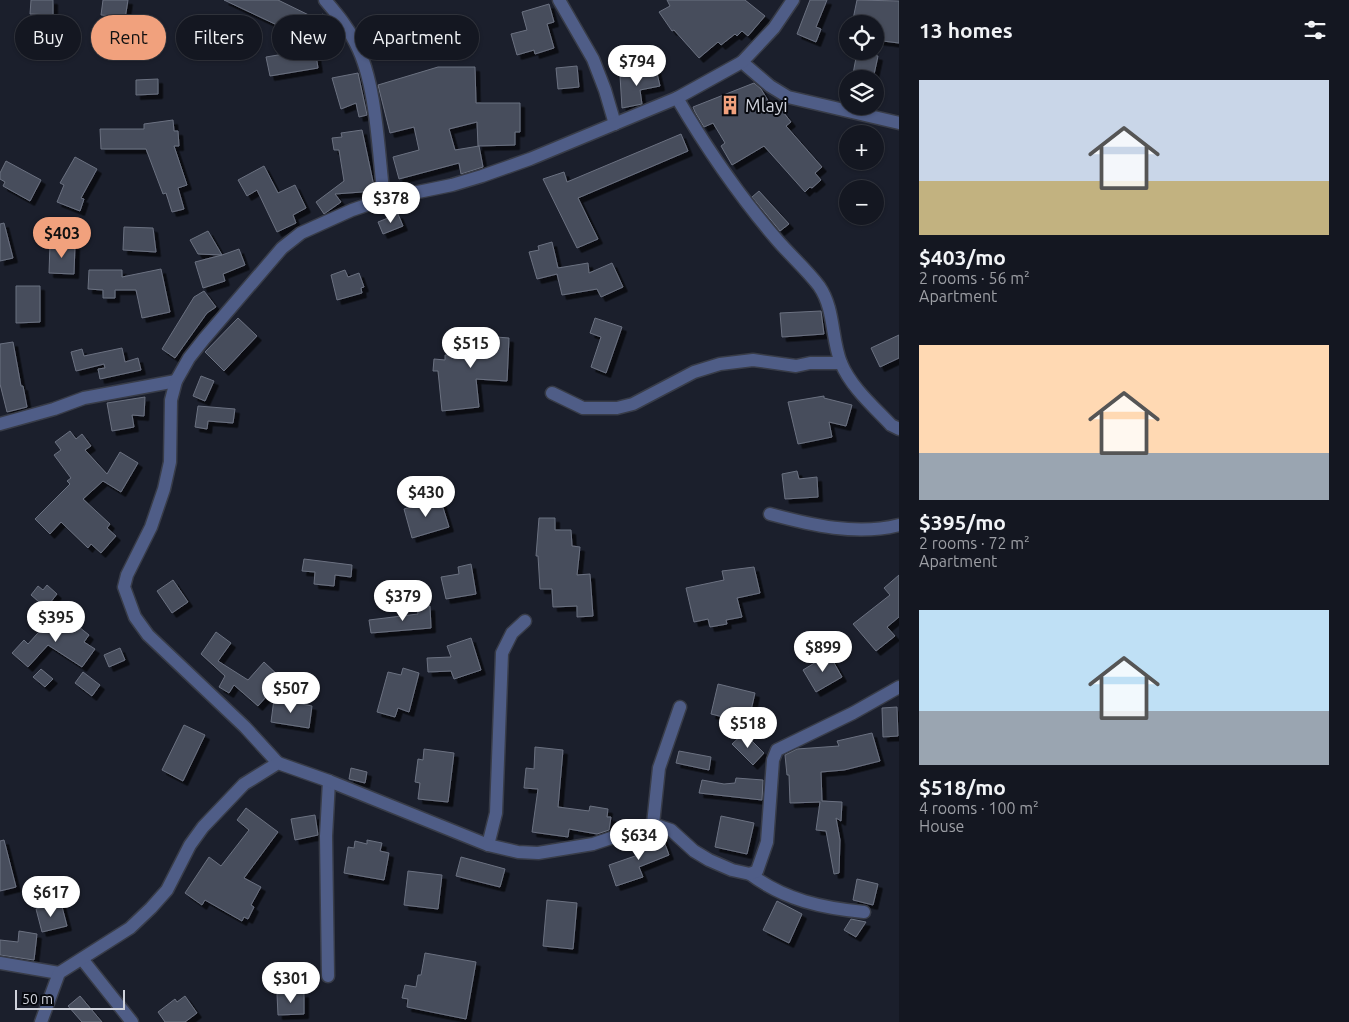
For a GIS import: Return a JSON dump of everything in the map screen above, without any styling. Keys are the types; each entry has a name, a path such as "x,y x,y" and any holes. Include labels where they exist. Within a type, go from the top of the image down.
{"street":[{"path":"325,0 344,23 357,44 366,69 384,199"},
{"path":"559,0 593,59 615,124"},
{"path":"793,0 774,28 742,62 677,98 482,176 452,185 384,199 318,224 301,233 282,248 204,339 176,381 171,400 170,462 164,489 151,527 127,575 124,587 135,617 148,634 245,727 278,763 329,781 488,845 518,852 562,850 593,844 653,824 671,830 694,851 709,860 732,870 750,874 765,885 787,896 815,906 864,912"},
{"path":"742,62 770,86 788,97 899,123"},
{"path":"677,98 710,154 731,183 819,286 831,312 841,363 861,394 891,425 899,429"},
{"path":"552,393 583,408 617,408 633,404 694,372 720,364 753,360 796,366 810,363 841,363"},
{"path":"0,424 54,409 84,398 176,381"},
{"path":"770,514 826,527 882,529 899,525"},
{"path":"488,845 496,813 502,653 512,634 525,621"},
{"path":"750,874 757,871 766,842 773,760 777,750 853,713 899,687"},
{"path":"653,824 659,768 680,707"},
{"path":"0,963 58,973 130,928 167,890 190,845 203,827 244,784 278,763"},
{"path":"328,976 326,836 329,781"},
{"path":"82,959 132,1022"},
{"path":"41,1022 58,973"}],"building":[{"path":"31,0 53,0 53,15 30,14"},
{"path":"103,0 128,0 126,15 101,15"},
{"path":"224,0 278,0 309,15 272,15 272,23 262,18 262,15 256,15"},
{"path":"667,0 745,0 765,16 748,36 742,31 737,36 735,34 721,45 718,42 699,58 674,30 672,31 659,12 670,6"},
{"path":"810,0 827,0 816,27 821,29 816,42 797,34"},
{"path":"857,0 899,1 899,43 884,41 884,15 854,15"},
{"path":"549,4 554,22 547,24 554,48 535,54 534,50 517,55 511,34 527,30 522,12"},
{"path":"272,56 272,60 317,60 318,68 270,76 266,57"},
{"path":"856,60 877,60 875,70 854,70"},
{"path":"577,66 579,87 558,89 556,68"},
{"path":"438,67 475,67 476,103 520,103 520,132 515,132 515,145 478,146 477,122 449,129 455,150 479,146 483,167 461,174 459,163 399,179 393,157 419,150 414,127 390,133 378,85"},
{"path":"656,69 660,86 640,90 642,104 622,108 620,76"},
{"path":"358,73 367,115 359,117 356,103 341,109 332,78"},
{"path":"158,79 158,94 136,95 136,80"},
{"path":"754,83 761,89 775,112 780,108 791,122 786,126 822,167 815,173 821,180 805,192 764,146 732,165 721,146 725,143 713,123 704,127 695,112 693,107"},
{"path":"173,120 174,131 178,131 179,146 174,146 187,185 178,188 184,209 172,212 166,193 163,194 146,149 101,149 100,129 144,129 144,124"},
{"path":"362,130 375,191 335,194 341,202 324,214 316,202 344,181 339,150 334,150 332,138 342,137 341,133"},
{"path":"681,134 688,151 578,198 598,239 577,248 543,179 564,172 567,182"},
{"path":"75,157 97,169 81,198 84,199 80,211 57,202 64,185 60,183"},
{"path":"6,161 41,180 30,201 3,186 5,182 0,179 0,173"},
{"path":"264,166 278,193 295,185 306,208 293,215 296,223 277,232 257,190 247,196 238,180"},
{"path":"759,191 789,224 780,231 752,197"},
{"path":"398,214 403,226 383,234 378,222"},
{"path":"4,223 13,258 0,261 0,224"},
{"path":"124,227 153,228 156,252 123,250"},
{"path":"208,231 222,255 198,254 190,240"},
{"path":"552,242 558,268 588,263 589,273 612,263 623,287 601,297 597,289 562,295 557,274 537,279 529,252 539,250 538,246"},
{"path":"50,244 75,245 74,274 49,273"},
{"path":"239,249 245,265 223,274 225,281 203,288 195,262"},
{"path":"161,269 170,312 142,318 136,290 115,290 115,298 103,298 103,290 88,289 89,270 122,270 122,277"},
{"path":"345,270 348,277 359,273 364,287 361,288 362,293 337,300 331,275"},
{"path":"16,286 40,286 40,322 16,323"},
{"path":"204,291 216,307 207,313 175,358 162,349 194,297"},
{"path":"821,311 824,334 782,337 780,313"},
{"path":"238,318 257,336 224,371 205,352"},
{"path":"595,318 622,327 606,373 591,367 601,337 590,333"},
{"path":"457,334 509,338 507,381 476,379 479,407 442,411 438,371 433,371 434,359 445,360 445,355 455,355"},
{"path":"899,335 899,358 880,367 871,348"},
{"path":"13,342 27,407 7,412 0,384 0,344"},
{"path":"122,348 125,362 138,358 141,370 100,379 98,369 105,368 104,364 76,371 71,352 82,349 84,356"},
{"path":"201,376 214,381 205,401 193,396"},
{"path":"824,396 824,398 852,405 846,426 829,422 832,437 798,444 788,402"},
{"path":"145,397 144,416 132,415 134,427 112,431 107,403"},
{"path":"198,406 235,409 233,423 208,421 207,429 195,427"},
{"path":"70,431 76,439 82,434 91,446 85,450 107,474 120,452 138,463 121,492 103,481 83,499 110,524 107,528 116,536 101,553 91,544 88,548 61,522 50,534 35,519 70,484 67,481 71,478 54,455 61,450 55,442"},
{"path":"797,471 799,479 817,477 818,497 785,499 782,474"},
{"path":"440,498 449,527 412,538 404,509"},
{"path":"539,518 555,518 555,530 571,530 572,546 580,547 577,575 590,574 593,616 577,617 577,606 553,607 552,589 540,589 538,556 536,556"},
{"path":"304,559 352,565 351,577 335,575 334,586 314,584 315,572 302,571"},
{"path":"471,564 476,594 446,599 441,577 459,574 458,567"},
{"path":"754,567 760,593 737,598 742,617 726,620 727,624 710,627 708,619 694,622 686,588 724,580 722,571"},
{"path":"899,575 899,617 887,627 895,636 876,651 853,624 890,595 884,588"},
{"path":"173,580 188,602 172,613 157,591"},
{"path":"47,585 57,594 46,608 31,595 38,586 43,590"},
{"path":"430,606 431,628 371,633 369,620 418,614 417,608"},
{"path":"55,614 75,632 79,627 89,635 84,642 95,649 82,667 48,645 28,667 12,653 24,640 28,644"},
{"path":"216,632 231,643 218,661 248,680 264,662 282,679 258,706 234,685 229,693 219,687 225,676 201,654"},
{"path":"471,638 481,670 454,679 451,671 428,672 427,658 451,657 447,646"},
{"path":"120,648 125,660 109,667 104,655"},
{"path":"829,654 842,677 816,692 803,670"},
{"path":"403,668 419,673 409,712 398,708 395,717 377,712 388,672 401,675"},
{"path":"41,669 53,679 45,687 33,677"},
{"path":"83,672 100,685 92,696 75,683"},
{"path":"718,684 755,693 748,723 711,714"},
{"path":"274,699 312,706 309,728 271,722"},
{"path":"897,707 898,736 883,737 882,708"},
{"path":"184,725 205,735 183,781 162,770"},
{"path":"744,733 764,753 753,765 732,744"},
{"path":"872,733 880,761 844,770 821,772 822,801 842,802 841,821 836,818 840,840 839,873 834,874 826,831 816,830 820,802 790,803 789,775 787,775 785,755 797,749 839,746 837,741"},
{"path":"535,747 563,750 558,807 589,811 590,806 608,809 607,817 611,817 609,830 597,834 569,829 568,837 532,832 538,789 524,788 526,768 534,769"},
{"path":"424,749 454,753 448,802 418,799 420,783 415,782 418,759 423,760"},
{"path":"679,751 711,757 709,770 676,763"},
{"path":"351,768 367,772 365,783 349,779"},
{"path":"736,778 763,780 762,800 699,793 702,780 724,784 735,783"},
{"path":"246,808 278,832 244,878 261,887 251,905 254,907 248,919 244,917 242,921 205,900 202,905 185,893 209,857 221,866 249,830 237,820"},
{"path":"315,815 318,835 295,840 291,819"},
{"path":"721,816 754,823 747,854 715,847"},
{"path":"662,836 669,855 639,867 643,877 616,886 609,865 638,855 635,847"},
{"path":"4,840 16,887 0,891 0,841"},
{"path":"367,840 382,843 380,851 389,853 384,880 344,873 348,847 354,848 355,841 367,844"},
{"path":"461,857 505,869 500,887 456,876"},
{"path":"408,871 442,875 438,909 404,905"},
{"path":"857,879 878,884 873,905 853,900"},
{"path":"547,900 577,903 573,949 543,946"},
{"path":"777,901 802,914 789,943 763,930"},
{"path":"61,903 67,926 42,932 36,909"},
{"path":"851,919 866,922 856,937 844,930"},
{"path":"19,931 37,934 34,960 0,955 0,940 18,942"},
{"path":"425,953 476,962 466,1019 407,1007 408,999 402,998 405,985 416,987 418,975 421,975"},
{"path":"304,993 304,1014 278,1015 277,994"},
{"path":"80,996 102,1022 82,1022 68,1006"},
{"path":"185,996 197,1013 185,1022 165,1022 158,1012 175,999 177,1002"}],"place":[{"name":"Mlayi","path":"730,105"}]}
